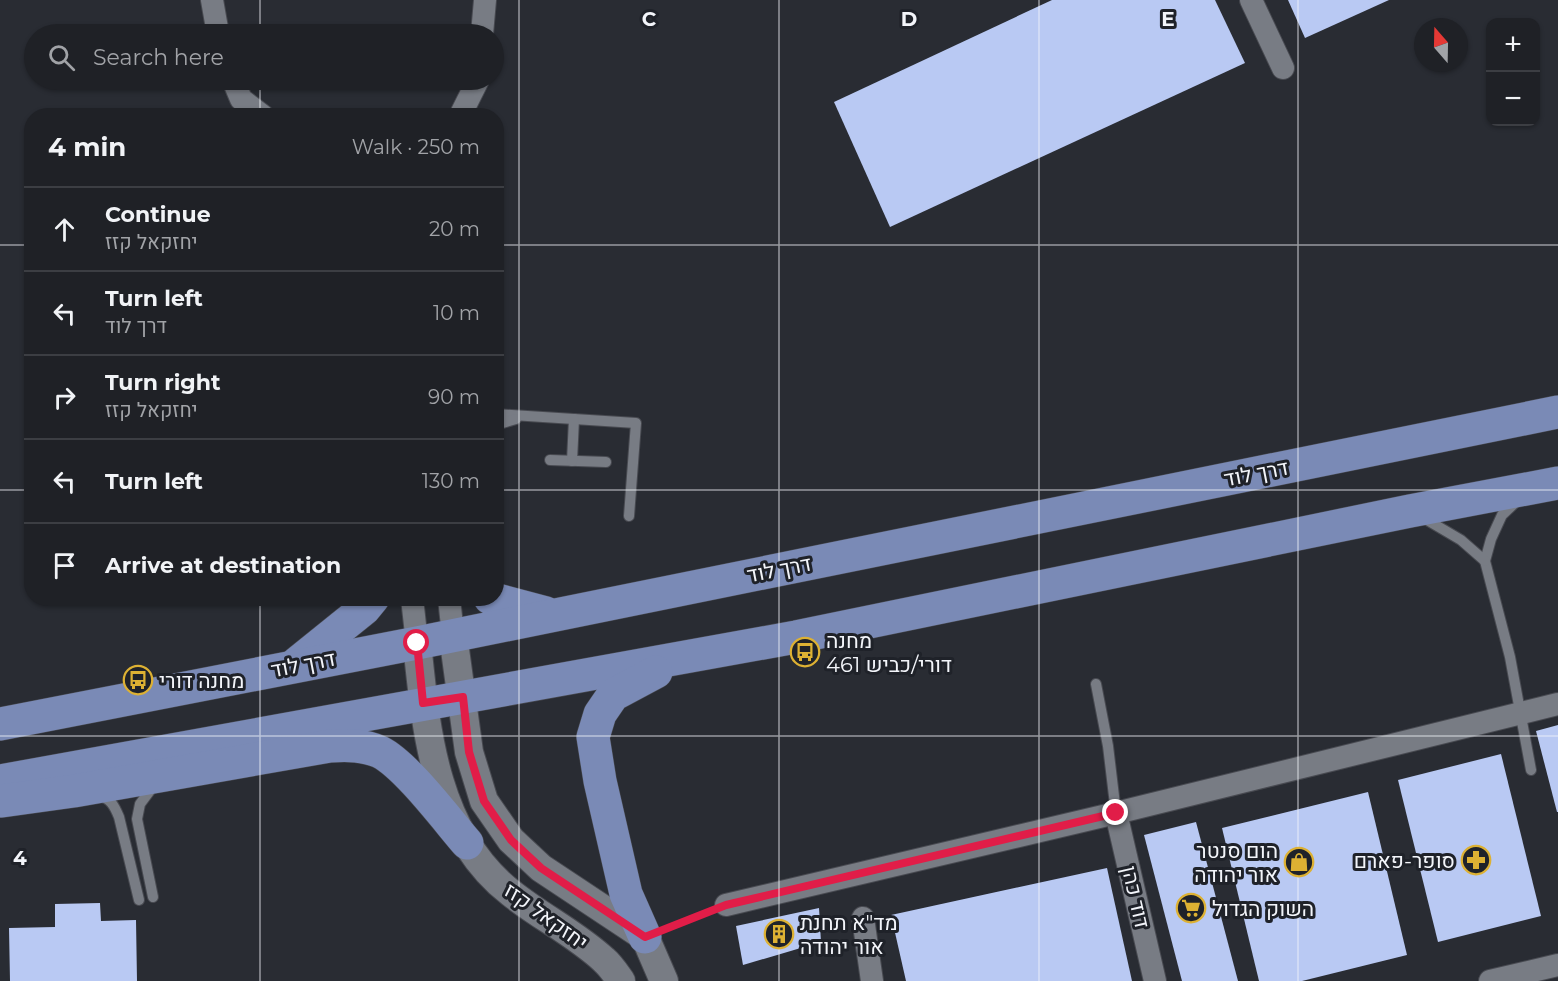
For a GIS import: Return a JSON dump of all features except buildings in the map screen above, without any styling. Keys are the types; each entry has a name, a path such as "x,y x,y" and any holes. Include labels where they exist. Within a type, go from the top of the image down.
{"main road":[{"name":"דרך לוד","path":"0,724 417,643 1558,412"},
{"path":"0,781 730,649 1549,485"},
{"path":"504,602 553,614"},
{"path":"293,666 366,606"},
{"path":"645,937 626,894 600,781 593,737 600,714 613,695 649,674 730,649"},
{"path":"0,801 74,792 330,746 358,745 381,753 404,771 467,843"}],"street":[{"path":"212,0 216,24"},
{"path":"483,24 485,0"},
{"path":"1251,0 1283,68"},
{"path":"237,90 241,99 253,108"},
{"path":"464,108 473,90"},
{"path":"475,108 477,90"},
{"path":"413,606 417,643"},
{"path":"450,606 453,635"},
{"name":"יחזקאל קזז","path":"453,635 469,752 484,801 511,840 541,868 645,937"},
{"name":"יחזקאל קזז","path":"417,643 423,703 433,760 446,802 467,843 480,862 508,891 573,935 605,960 621,981"},
{"path":"726,905 1116,813 1558,704"},
{"name":"דוד כהן","path":"1116,813 1155,981"},
{"path":"863,918 872,981"},
{"path":"645,937 664,981"},
{"path":"1490,981 1558,965"}],"lane":[{"path":"504,414 636,423 629,516"},
{"path":"504,422 528,416"},
{"path":"572,460 574,419"},
{"path":"550,460 606,462"},
{"path":"1531,770 1510,657 1485,561 1491,539 1502,515 1518,500 1549,485"},
{"path":"1410,511 1446,530 1485,561"},
{"path":"1096,684 1116,813"},
{"path":"153,897 137,819 140,804 152,788 176,773"},
{"path":"74,792 108,798 115,806 139,900"}],"path":[{"path":"645,937 726,905"}],"place":[{"name":"מחנה דורי/כביש 461","path":"805,652"},
{"name":"מחנה דורי","path":"138,680"},
{"name":"סופר-פארם","path":"1476,860"},
{"name":"הום סנטר אור יהודה","path":"1299,862"},
{"name":"השוק הגדול","path":"1191,908"},
{"name":"מד\"א תחנת אור יהודה","path":"779,934"}],"route":[{"path":"417,643 423,703 463,697 469,752 484,801 511,840 541,868 645,937 726,905 1116,813"}]}
